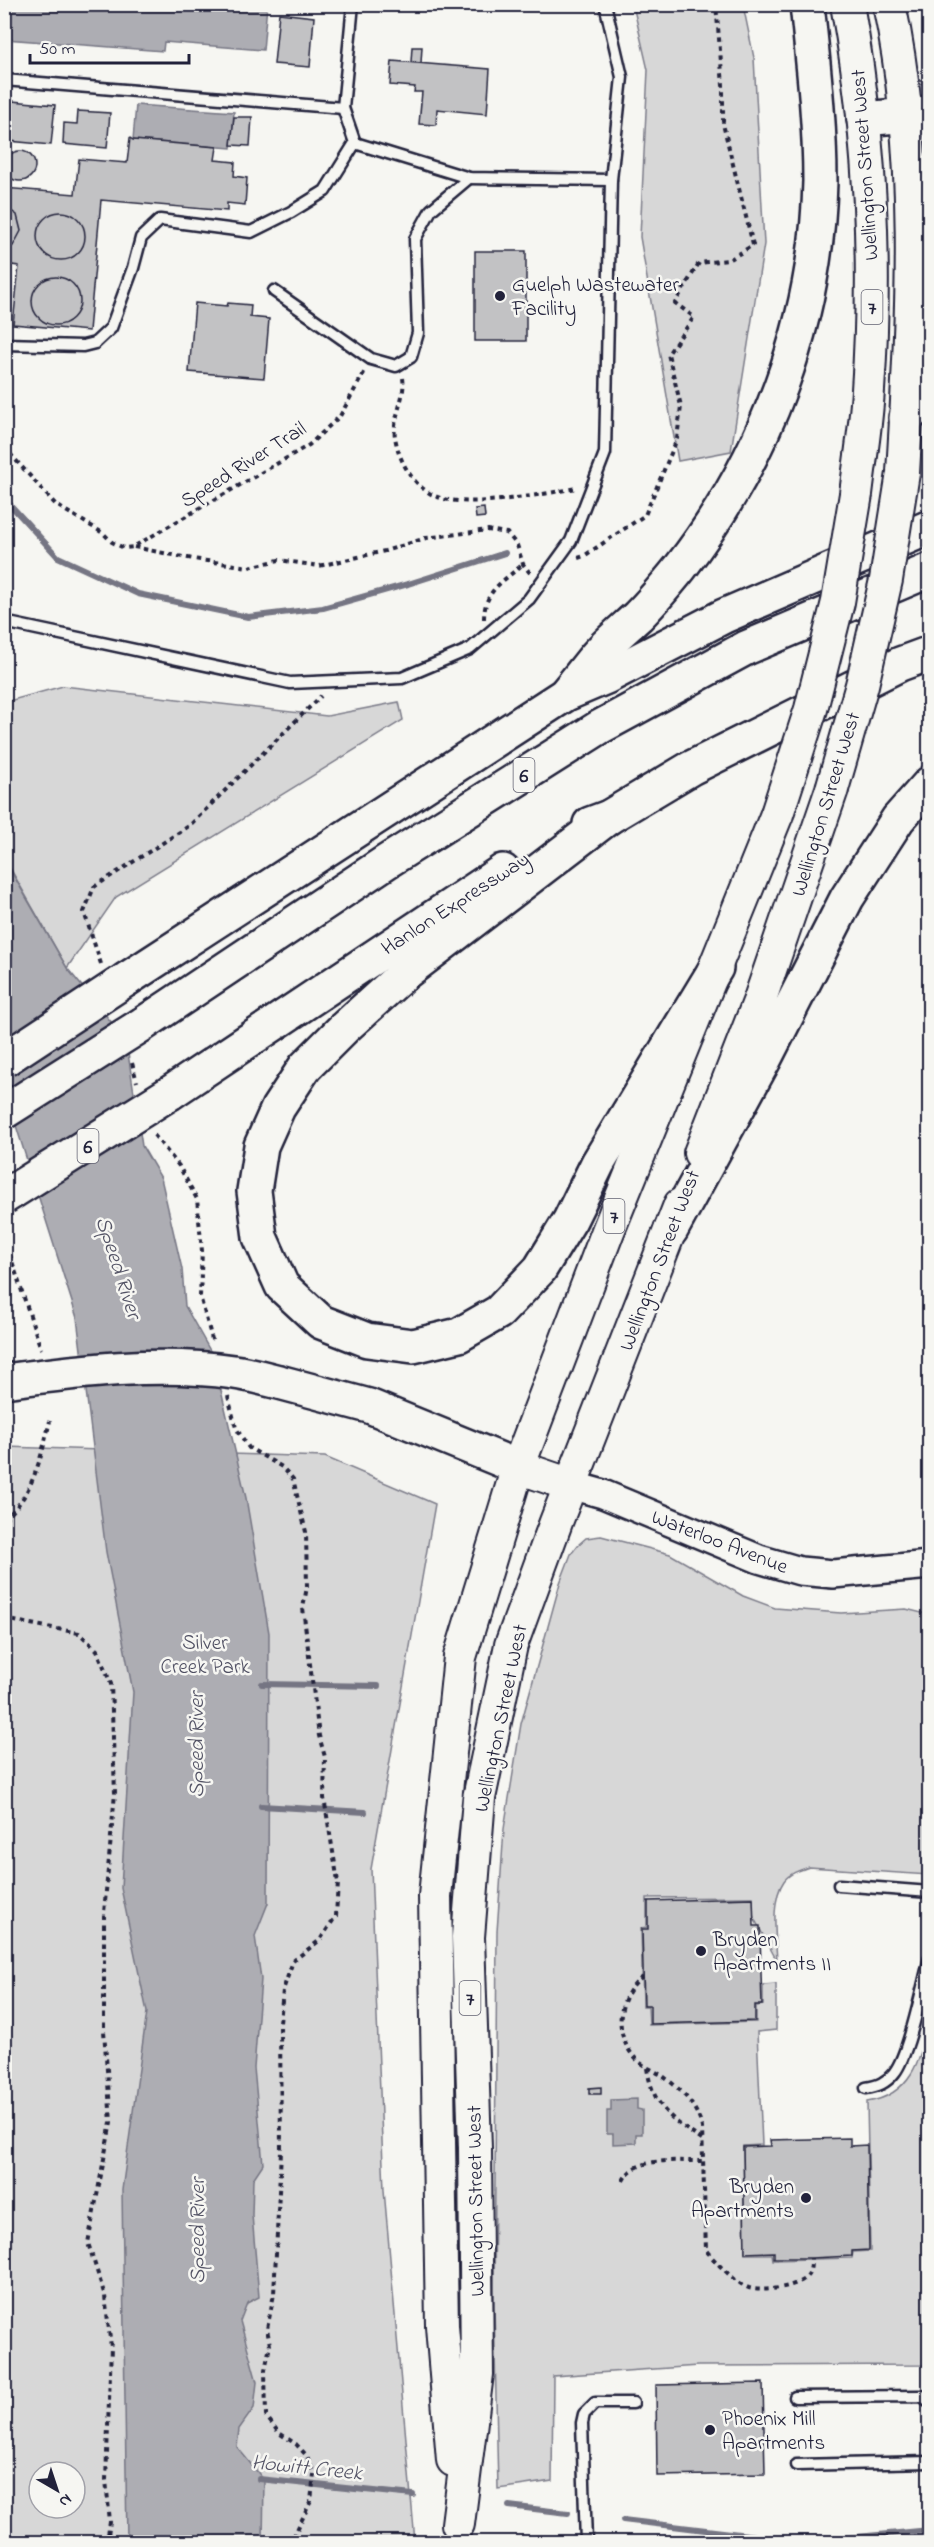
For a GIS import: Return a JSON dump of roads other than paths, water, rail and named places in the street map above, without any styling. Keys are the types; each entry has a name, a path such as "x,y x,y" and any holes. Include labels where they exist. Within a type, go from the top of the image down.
{"highway":[{"path":"566,694 596,655 640,614 679,569 714,520 745,469 771,415 791,358 816,241 820,182 818,122 807,4"},
{"path":"864,119 918,115"},
{"path":"906,418 930,394"},
{"path":"4,1060 114,973 566,694 606,677 724,616 930,527"},
{"name":"6","path":"4,1112 143,1024 386,861 600,727 746,648 930,570"},
{"name":"Hanlon Expressway","path":"4,1197 37,1179 170,1094 536,849 560,835 609,817 691,768 900,664 930,653"},
{"path":"671,1230 764,1060 847,898 898,819 930,783"},
{"path":"609,817 405,973 305,1067 278,1107 261,1146 254,1191 260,1237 282,1286 321,1322 367,1340 413,1346 459,1335 499,1312 540,1269 570,1220 598,1163 716,968"},
{"path":"4,1381 75,1371 165,1368 234,1372 369,1406 518,1467"}],"main road":[{"name":"Wellington Street West","path":"458,2533 442,2326 435,1896 460,1657 518,1467 608,1231 777,814 811,709 838,602 856,494 868,392 873,280 864,119 847,4"},
{"name":"Wellington Street West","path":"458,2533 477,2374 476,2148 468,1937 479,1798 511,1645 759,1002 832,789 862,685 874,633 886,580 903,473 918,115 889,4"},
{"name":"Waterloo Avenue","path":"518,1467 571,1485"}],"street":[{"name":"Waterloo Avenue","path":"571,1485 603,1494 759,1559 800,1571 833,1574 930,1565"}],"lane":[{"path":"4,344 83,346 95,343 111,328 133,268 141,238 160,220 251,232 291,212 326,190 355,143 344,108 353,4"},
{"path":"4,622 290,683 337,681 402,678 470,649 529,599 571,541 605,453 611,180 622,77 605,4"},
{"path":"4,80 344,108"},
{"path":"355,143 469,178 611,180"},
{"path":"274,291 371,359 396,366 400,364 411,357 418,333 415,238 431,210 469,178"},
{"path":"839,1885 930,1892"},
{"path":"866,2088 886,2082 900,2063 930,1958"},
{"path":"795,2397 922,2396 930,2402"},
{"path":"586,2542 581,2445 584,2415 595,2403 633,2403"},
{"path":"796,2465 930,2462"}],"water":[{"path":"4,5 267,5 263,50 164,42 163,51 5,39"},
{"path":"136,105 234,112 231,148 133,140"},
{"name":"Speed River","path":"4,859 67,968 126,1040 142,1146 161,1178 182,1269 185,1306 213,1356 246,1498 269,1633 268,1903 255,1936 261,1979 254,2068 263,2164 253,2179 252,2215 259,2297 247,2303 240,2321 257,2382 254,2408 239,2429 237,2447 264,2480 263,2542 127,2542 122,2190 147,2012 121,1888 133,1692 106,1552 77,1318 5,1091"},
{"path":"637,2099 637,2109 642,2110 642,2134 636,2134 636,2143 613,2144 613,2134 607,2134 607,2111 611,2111 611,2100"}],"waterway":[{"path":"4,498 58,557 138,594 248,617 323,608 505,553"},
{"path":"262,1684 378,1686"},
{"path":"261,1806 365,1812"},
{"name":"Howitt Creek","path":"259,2479 413,2495"},
{"name":"Howitt Creek","path":"509,2506 568,2513"},
{"name":"Howitt Creek","path":"623,2520 805,2542 930,2530"}],"place":[{"name":"Guelph Wastewater Facility","path":"500,296"},
{"name":"Bryden Apartments II","path":"701,1951"},
{"name":"Bryden Apartments","path":"806,2198"},
{"name":"Phoenix Mill Apartments","path":"710,2430"}],"park label":[{"name":"Silver Creek Park","path":"205,1654"}]}
